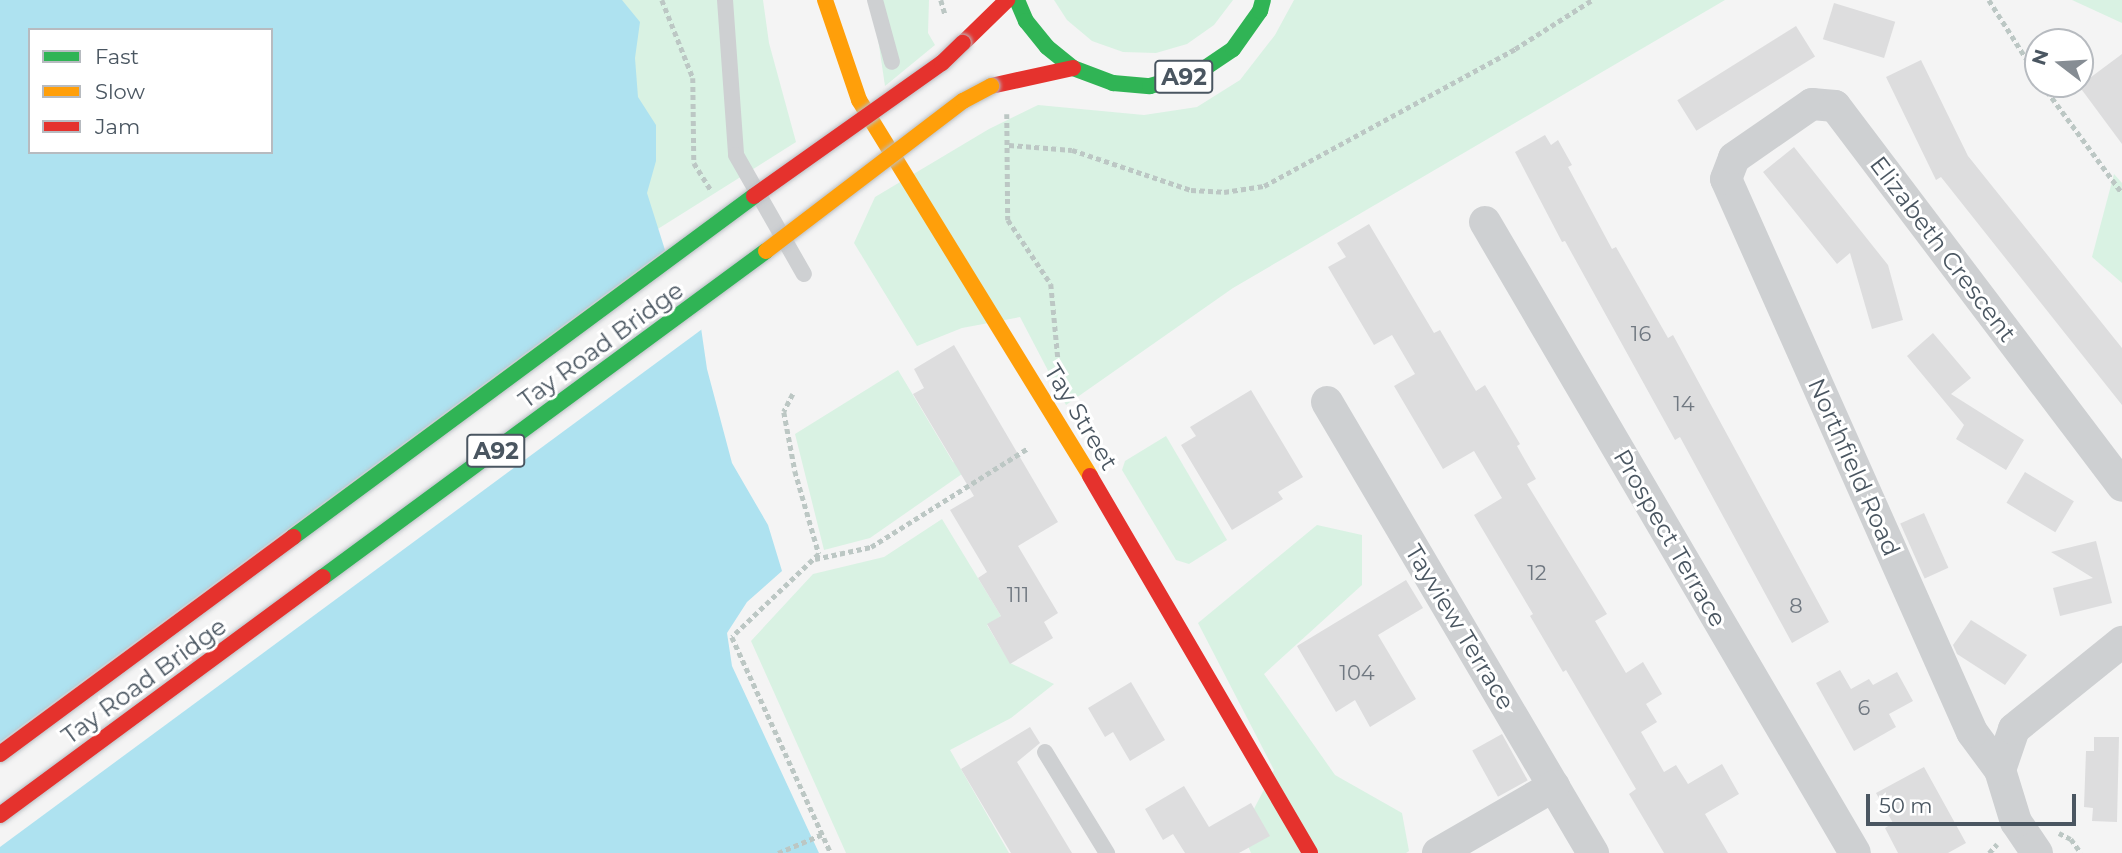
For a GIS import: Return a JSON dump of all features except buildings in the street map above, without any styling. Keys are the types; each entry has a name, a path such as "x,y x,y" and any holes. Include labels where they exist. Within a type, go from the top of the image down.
{"main road":[{"name":"Tay Street","path":"825,0 859,100 997,327 1045,398 1306,852"},
{"name":"Tay Road Bridge","path":"0,754 799,163 942,64 1007,0"},
{"name":"A92","path":"1017,0 1026,21 1047,47 1073,68 1113,83 1150,86 1199,72 1233,49 1260,11 1263,0"},
{"name":"Tay Road Bridge","path":"0,816 811,219 963,101 990,86 1073,68"}],"street":[{"name":"Elizabeth Crescent","path":"1734,158 1812,104 1835,106 2122,485"},
{"name":"Northfield Road","path":"1734,158 1726,178 1972,732 2000,770 2016,822 2037,853"},
{"name":"Prospect Terrace","path":"1485,222 1855,853"},
{"name":"Tayview Terrace","path":"1327,402 1593,853"},
{"path":"2000,770 2014,729 2122,642"},
{"path":"1438,853 1554,786"}],"lane":[{"path":"725,0 736,155 804,274"},
{"path":"875,0 892,62"},
{"path":"1045,752 1107,853"}],"path":[{"path":"662,0 693,78 694,163 715,198"},
{"path":"1009,145 1072,150 1191,190 1224,192 1264,186 1515,49 1592,0"},
{"path":"1989,0 2024,55"},
{"path":"2052,98 2122,193"},
{"path":"1007,103 1008,220 1051,284 1057,347"},
{"path":"793,394 785,412 795,471 819,554 732,637 831,853"},
{"path":"814,559 871,547 1028,447"},
{"path":"778,853 823,834"}],"green space":[{"path":"585,0 763,0 769,43 796,142 618,254"},
{"path":"876,0 929,0 928,33 935,45 885,86 874,12"},
{"path":"1054,0 1233,0 1214,25 1187,44 1156,53 1123,52 1092,41 1067,20"},
{"path":"1294,0 1725,0 1233,288 1066,405 1020,317 962,328 917,346 854,243 875,197 989,129 1038,105 1144,115 1197,107 1240,80 1275,35"},
{"path":"2072,0 2122,0 2122,23"},
{"path":"2114,174 2122,183 2122,283 2092,257"},
{"path":"898,370 953,462 972,467 870,538 824,550 795,434"},
{"path":"1166,436 1227,540 1189,564 1176,560 1122,470 1125,461"},
{"path":"942,519 1001,616 987,625 1010,663 1054,684 1011,718 950,750 1009,853 846,853 751,641 813,574 884,557"},
{"path":"1317,525 1362,535 1362,585 1264,674 1335,775 1402,813 1409,851 1406,853 1251,853 1242,832 1274,770 1198,623"}],"water":[{"path":"0,0 622,0 640,22 635,58 638,97 656,125 656,161 647,193 665,250 699,314 707,369 732,463 768,525 782,571 747,602 727,633 732,666 819,853 0,853"}],"pier":[{"path":"668,248 703,313 705,327 0,847 0,742"}],"traffic: fast":[{"path":"1017,0 1026,21 1047,47 1073,68 1113,83 1150,86 1199,72 1233,49 1260,11 1263,0"},
{"path":"293,537 754,196"},
{"path":"323,577 766,251"}],"traffic: slow":[{"path":"825,0 859,100 1090,476"},
{"path":"766,251 963,101 991,86"}],"traffic: jam":[{"path":"963,43 1007,0"},
{"path":"754,196 942,63 963,43"},
{"path":"991,86 1073,68"},
{"path":"1090,476 1310,853"},
{"path":"0,754 293,537"},
{"path":"0,815 323,577"}]}
